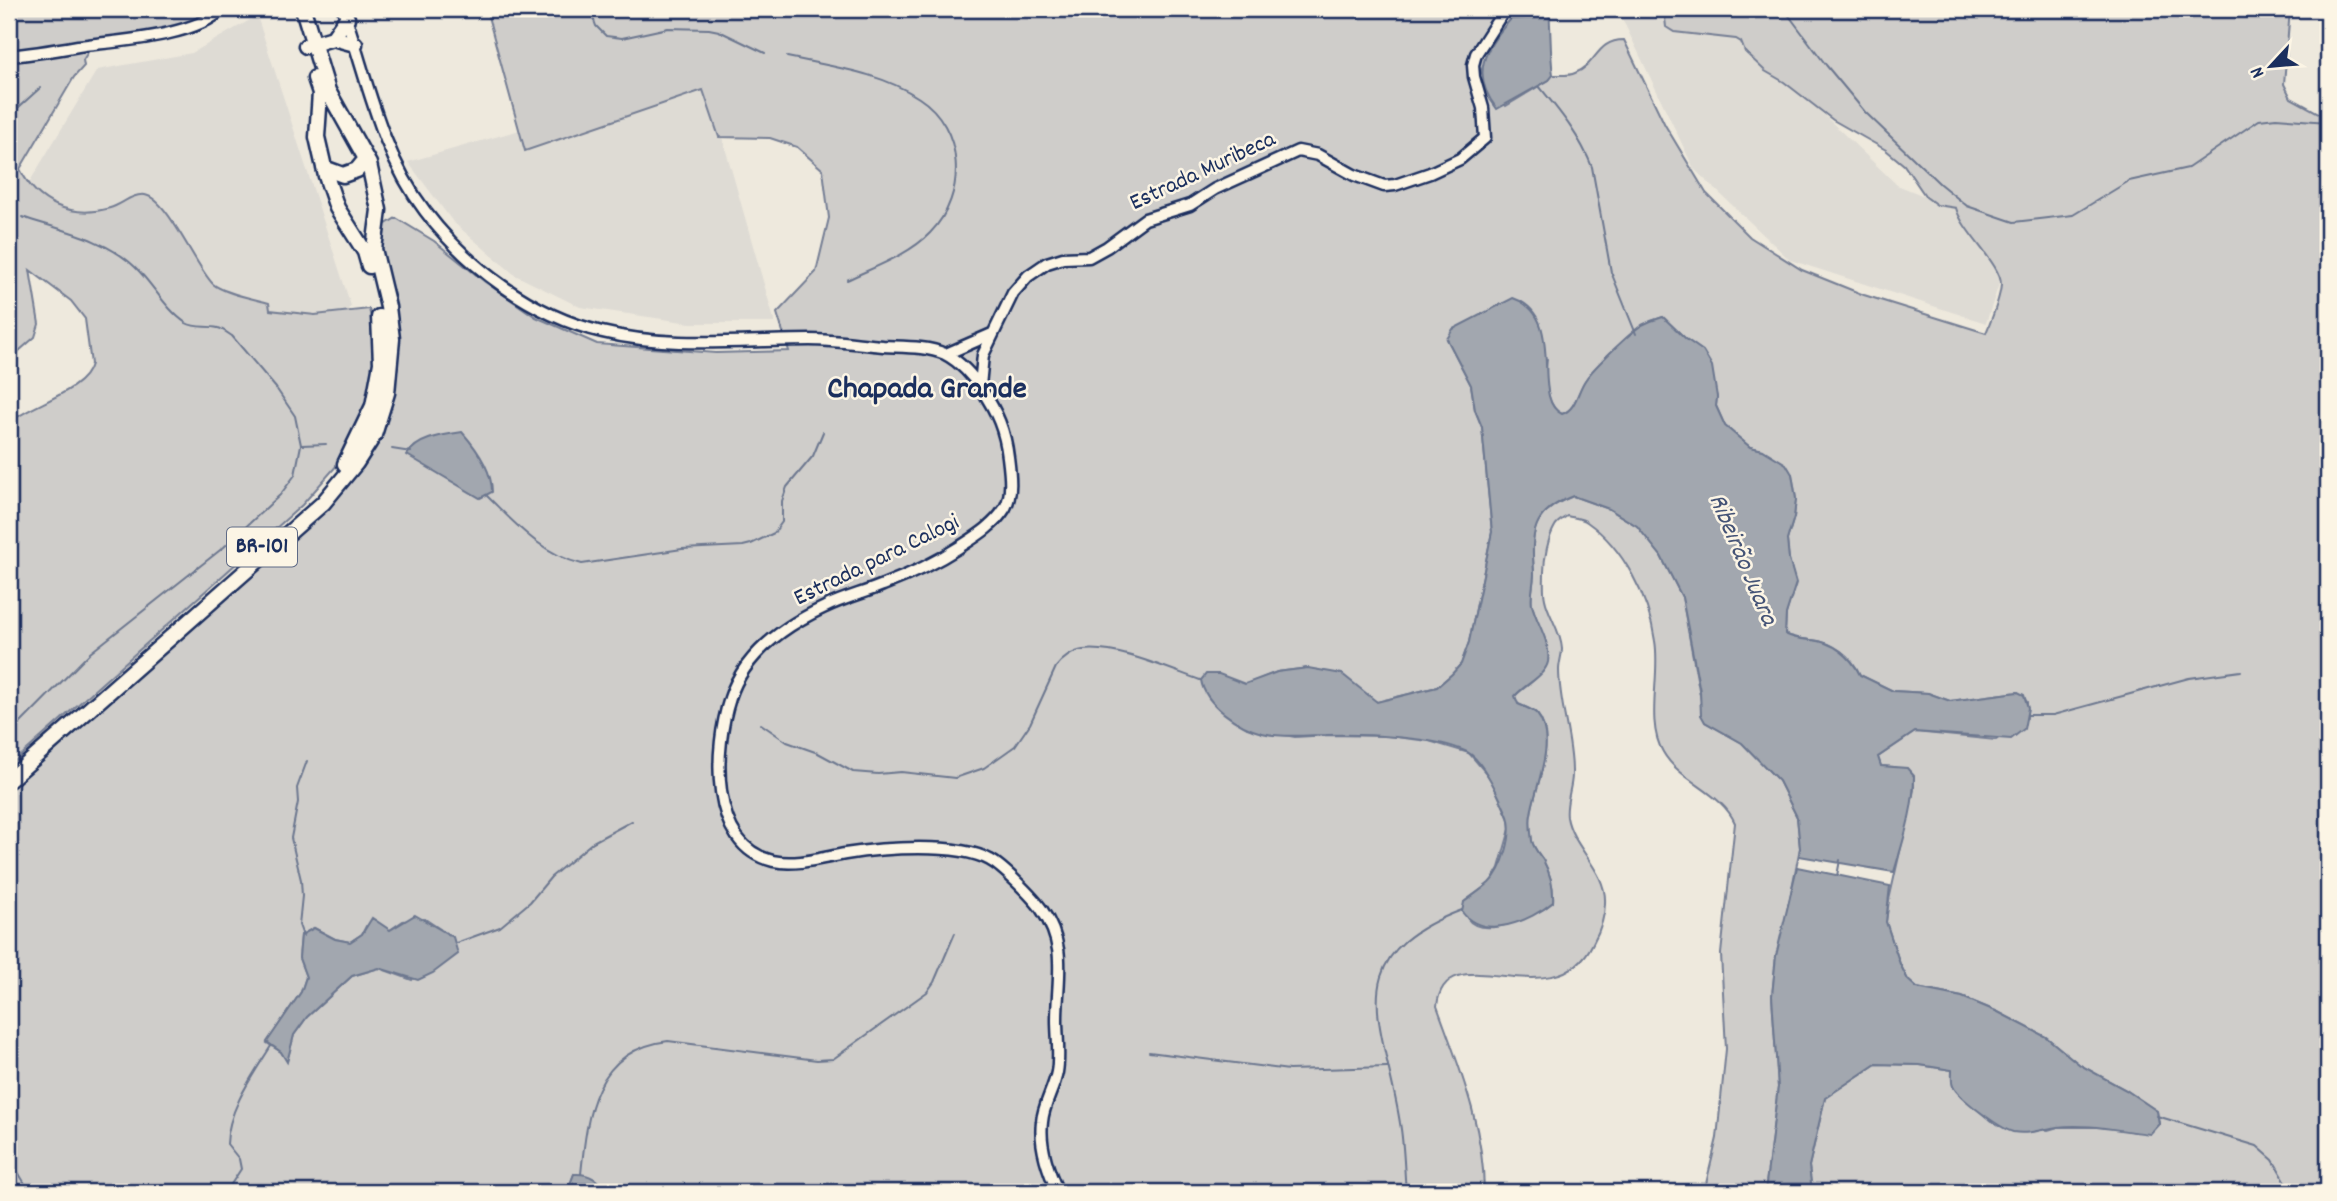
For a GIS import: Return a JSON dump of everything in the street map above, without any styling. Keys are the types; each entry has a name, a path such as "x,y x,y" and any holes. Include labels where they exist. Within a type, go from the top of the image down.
{"highway":[{"name":"BR-101","path":"9,780 323,503 374,435 387,393 391,339 388,307 374,249 379,210 366,159 328,91 295,9"},
{"name":"BR-101","path":"9,772 114,675 307,508 337,476 354,449 370,414 379,379 382,351 377,302 365,252 337,208 324,168 317,137 320,93 303,9"},
{"path":"333,38 345,13"},
{"path":"310,45 333,38 355,44"},
{"path":"324,168 343,175 357,170 366,159"}],"street":[{"path":"9,56 115,43 162,33 207,21 222,9"},
{"name":"Estrada Muribeca","path":"992,334 1013,293 1027,275 1047,263 1063,258 1089,257 1144,219 1190,205 1215,189 1298,151 1318,155 1354,175 1384,186 1430,173 1460,159 1485,138 1483,108 1473,65 1476,54 1505,9"},
{"path":"345,13 383,135 403,178 424,210 448,239 493,279 561,319 600,332 649,340 747,343 811,340 926,349 946,354 992,334"},
{"path":"980,386 983,355 992,334"},
{"name":"Estrada para Calogi","path":"946,354 980,386 1005,431 1010,478 1008,504 983,532 940,560 884,585 824,607 764,645 743,668 730,696 720,737 721,796 729,826 744,847 771,861 796,862 866,850 956,850 990,860 1038,903 1055,930 1061,963 1057,1012 1058,1070 1042,1122 1046,1165 1058,1192"}],"shaded area":[{"path":"9,9 228,9 210,24 130,43 90,49 83,60 84,66 74,77 20,169 27,181 46,200 69,210 96,211 141,195 154,199 172,220 213,284 231,293 269,303 270,310 315,315 369,309 373,365 365,408 346,455 302,505 9,766 9,423 68,390 87,374 91,364 85,319 71,301 30,270 39,324 35,337 19,351 9,367"},
{"path":"486,9 1545,9 1524,18 1511,19 1489,49 1481,72 1506,106 1553,75 1575,73 1588,64 1602,48 1615,41 1624,40 1665,125 1706,193 1750,237 1802,270 1864,295 1986,333 1999,296 2000,277 1966,228 1956,208 1937,205 1926,197 1904,165 1886,150 1833,120 1784,82 1765,71 1745,52 1741,42 1736,39 1674,32 1666,27 1664,9 2290,9 2284,84 2291,98 2328,118 2328,1192 1812,1192 1809,1166 1825,1098 1876,1064 1920,1065 1952,1070 1953,1086 1991,1121 2048,1130 2058,1127 2114,1127 2134,1132 2159,1124 2157,1111 2126,1090 2080,1065 2046,1037 1962,997 1917,988 1908,980 1886,922 1914,790 1914,777 1894,767 1881,766 1878,757 1915,732 1996,740 2027,718 2027,702 2018,692 1950,701 1928,693 1893,691 1860,675 1847,656 1834,647 1820,641 1785,634 1786,614 1795,583 1787,540 1796,499 1792,474 1763,450 1750,447 1725,426 1716,406 1717,397 1703,352 1663,317 1643,325 1613,351 1586,379 1574,404 1562,414 1556,410 1549,398 1546,382 1547,359 1447,339 1471,385 1475,410 1482,427 1492,532 1469,642 1461,664 1437,687 1377,702 1308,668 1277,672 1210,699 1247,728 1295,737 1387,736 1429,741 1469,753 1491,779 1509,819 1510,829 1499,868 1491,882 1464,902 1465,915 1474,924 1485,927 1524,919 1553,902 1550,875 1533,844 1530,824 1545,749 1543,724 1537,714 1518,704 1515,696 1538,676 1547,662 1545,642 1532,601 1534,535 1541,517 1549,509 1573,496 1609,509 1637,526 1661,556 1682,597 1705,722 1742,743 1779,781 1797,817 1800,848 1776,956 1772,996 1778,1087 1765,1192 1704,1192 1717,1138 1726,1049 1721,954 1735,823 1721,803 1680,771 1663,752 1655,727 1656,654 1647,608 1632,575 1612,545 1585,521 1567,516 1556,525 1548,542 1544,566 1544,593 1562,649 1559,667 1561,696 1572,762 1567,817 1575,839 1601,880 1605,908 1593,943 1576,965 1554,976 1529,978 1480,974 1459,976 1444,985 1437,1006 1462,1074 1475,1120 1484,1192 605,1192 602,1186 574,1174 567,1192 9,1192 9,788 333,501 392,344 370,234 396,218 434,241 485,282 536,317 597,344 716,353 789,351 777,313 816,272 829,218 823,170 797,147 770,138 719,137 703,90 525,151","holes":["425,919 440,929 412,980 379,968 352,976 307,1017 294,1035 287,1061 281,1052 267,1043 301,992 306,977 299,958 301,935 314,928 335,939 350,942 362,934 366,926 390,930 403,921"]},
{"path":"1619,12 1742,36 1897,185 2016,233 1986,323 1790,260 1694,169"},
{"path":"257,16 351,306 290,381 15,206 97,70 192,53"},
{"path":"705,77 775,323 690,323 580,307 515,275 453,222 408,162"}],"water":[{"path":"1549,9 1553,75 1549,80 1497,109 1484,85 1482,73 1488,51 1511,19 1524,18"},
{"path":"1513,298 1530,308 1539,322 1544,339 1548,392 1553,405 1562,414 1571,408 1583,384 1596,367 1644,324 1663,317 1703,351 1712,366 1716,406 1725,426 1750,447 1763,450 1786,464 1792,474 1796,499 1787,540 1796,583 1786,614 1785,634 1820,641 1834,647 1846,656 1860,675 1893,691 1928,693 1950,701 2018,692 2024,695 2028,708 2024,729 2011,739 1915,732 1878,757 1881,766 1907,768 1914,776 1910,813 1894,872 1799,856 1797,817 1779,781 1742,743 1705,722 1701,715 1700,691 1682,597 1661,556 1637,526 1609,509 1573,496 1559,502 1541,517 1534,535 1532,601 1546,640 1548,662 1543,672 1515,696 1518,704 1537,714 1545,737 1543,763 1530,824 1533,844 1550,875 1553,902 1533,916 1495,927 1471,921 1462,912 1464,902 1489,883 1499,869 1510,831 1507,814 1490,780 1473,756 1437,742 1418,739 1359,735 1270,735 1243,726 1224,714 1209,698 1201,680 1206,674 1219,674 1245,684 1277,672 1308,668 1342,674 1377,702 1437,687 1461,664 1469,642 1492,532 1482,427 1475,410 1471,385 1447,339 1453,329"},
{"path":"462,432 478,453 489,476 492,492 480,498 407,455 424,441"},
{"path":"1797,867 1890,886 1886,922 1900,964 1908,980 1917,988 1962,997 2046,1037 2080,1065 2126,1090 2157,1111 2159,1124 2150,1134 2080,1126 2013,1132 1990,1119 1956,1091 1952,1070 1920,1065 1876,1064 1825,1098 1809,1166 1812,1192 1765,1192 1778,1087 1772,996 1776,956"},
{"path":"415,915 453,937 458,954 433,973 418,980 379,968 352,976 307,1017 294,1035 287,1062 281,1052 267,1042 301,992 306,977 299,958 301,935 314,928 335,939 350,942 362,934 372,918 390,930"},
{"path":"574,1174 593,1178 605,1192 567,1192"}],"waterway":[{"path":"590,9 596,26 606,36 622,38 668,28 709,29 719,31 765,53"},
{"path":"1784,9 1865,112 1940,184 1967,206 2014,222 2073,215 2129,181 2188,168 2259,120 2276,118 2328,122"},
{"path":"787,57 872,76 904,89 934,111 945,126 952,143 956,162 951,200 930,233 891,260 847,280"},
{"name":"Ribeirão Juara","path":"1539,86 1562,115 1592,167 1611,272 1636,334"},
{"path":"9,116 40,88"},
{"path":"9,735 90,653 224,547 280,495 295,475 301,445 295,416 276,388 232,336 214,327 186,323 172,311 135,267 110,249 82,236 22,217"},
{"path":"486,495 541,545 582,564 682,549 743,546 774,533 782,522 782,501 787,487 813,456 823,432"},
{"path":"302,445 326,444"},
{"path":"392,449 411,452"},
{"path":"761,724 787,742 818,753 853,772 901,772 955,778 984,768 1015,746 1030,724 1056,667 1075,652 1112,651 1200,680"},
{"path":"2027,715 2053,715 2189,678 2241,671"},
{"path":"303,936 299,925 301,880 291,838 298,802 297,788 307,761"},
{"path":"456,943 500,927 530,902 551,877 593,842 632,821"},
{"name":"Ribeirão Juara","path":"1837,876 1840,860"},
{"path":"1406,1192 1401,1131 1379,1024 1378,996 1383,971 1397,949 1423,929 1462,910"},
{"path":"581,1174 587,1129 599,1088 610,1071 624,1057 643,1047 668,1041 817,1060 833,1059 927,992 955,933"},
{"path":"226,1192 241,1169 239,1159 227,1144 232,1118 249,1081 271,1046"},
{"path":"1149,1052 1289,1070 1387,1067"},
{"path":"2157,1116 2257,1146 2273,1160 2292,1192"},
{"path":"9,1157 30,1192"}],"district":[{"name":"Chapada Grande","path":"927,391"}]}
